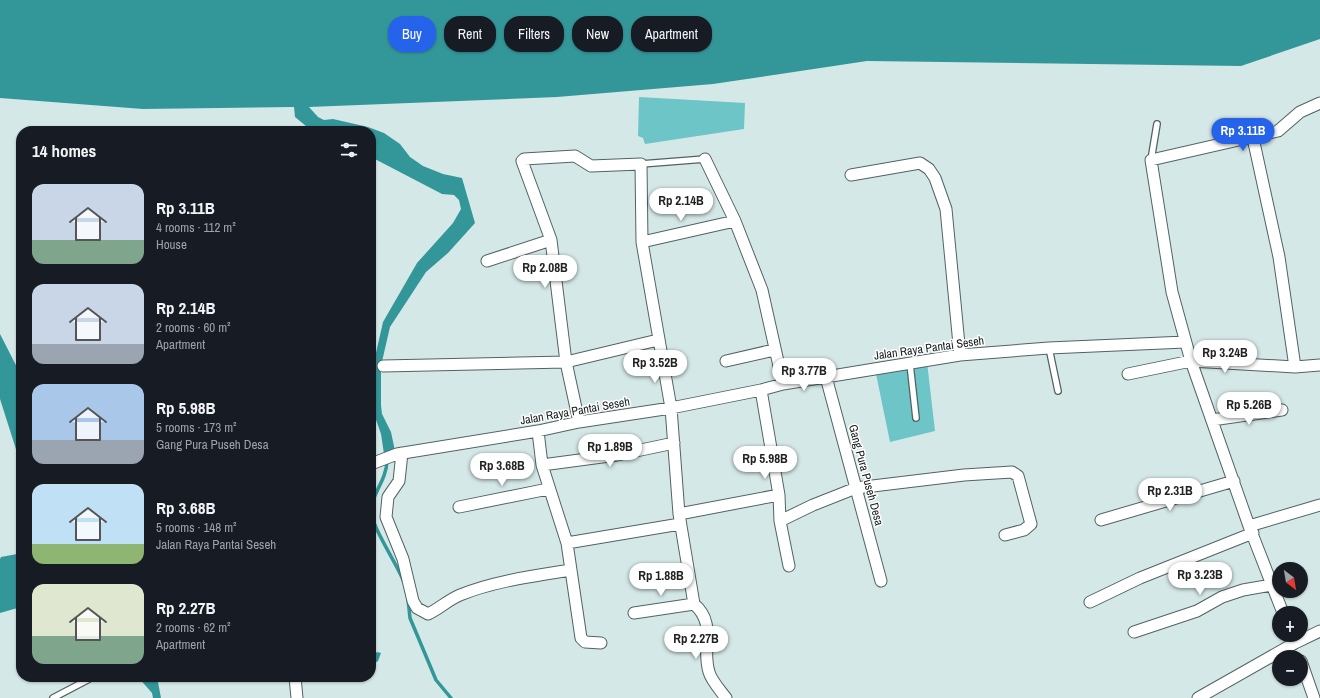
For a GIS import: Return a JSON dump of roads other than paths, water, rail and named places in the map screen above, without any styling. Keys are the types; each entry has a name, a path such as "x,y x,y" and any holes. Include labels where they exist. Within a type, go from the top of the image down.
{"street":[{"path":"1134,632 1197,611 1222,597 1243,590 1272,586 1190,361 1172,292 1151,160 1278,132 1300,112 1320,102"},
{"path":"1253,138 1279,257 1295,367"},
{"path":"579,422 566,362 551,240 522,159 575,156 591,166 641,164 642,242 671,408 680,519 694,604 702,613 707,623 706,649 709,672 726,698"},
{"path":"706,159 734,221 762,290 774,350 778,355 780,385"},
{"path":"851,175 920,163 929,169 946,209 960,355"},
{"path":"642,242 734,221"},
{"path":"487,261 551,240"},
{"path":"383,366 566,362 658,340"},
{"name":"Jalan Raya Pantai Seseh","path":"376,462 399,454 538,431 579,422 671,408 780,385 960,355 1049,348 1185,342"},
{"path":"726,361 774,350"},
{"path":"1128,374 1190,361 1295,367 1320,365"},
{"name":"Gang Pura Puseh Desa","path":"826,377 881,581"},
{"path":"761,390 779,495 780,521 789,566"},
{"path":"1212,420 1282,410"},
{"path":"538,431 542,465 548,489 567,543 581,638 585,642 601,643"},
{"path":"542,465 617,455 674,443"},
{"path":"399,454 399,481 388,497 386,517 403,559 416,608 428,614 460,595 532,576 571,570"},
{"path":"780,521 856,488 964,475 1016,473 1031,524 1024,530 1005,534"},
{"path":"1101,520 1234,481"},
{"path":"459,507 548,489"},
{"path":"567,543 680,519 779,495"},
{"path":"1090,602 1140,578 1251,530 1320,505"},
{"path":"634,613 694,604"},
{"path":"1308,635 1320,631"},
{"path":"1198,698 1288,642"},
{"path":"1308,681 1314,698"},
{"path":"295,682 297,698"}],"lane":[{"path":"1151,160 1157,124"},
{"path":"641,164 706,159"},
{"path":"1049,348 1058,391"},
{"path":"910,364 916,418"},
{"path":"54,698 84,682"}],"waterway":[{"path":"376,494 382,481 387,460"},
{"path":"376,527 403,580"},
{"path":"408,599 410,618 436,680 451,698"}]}
